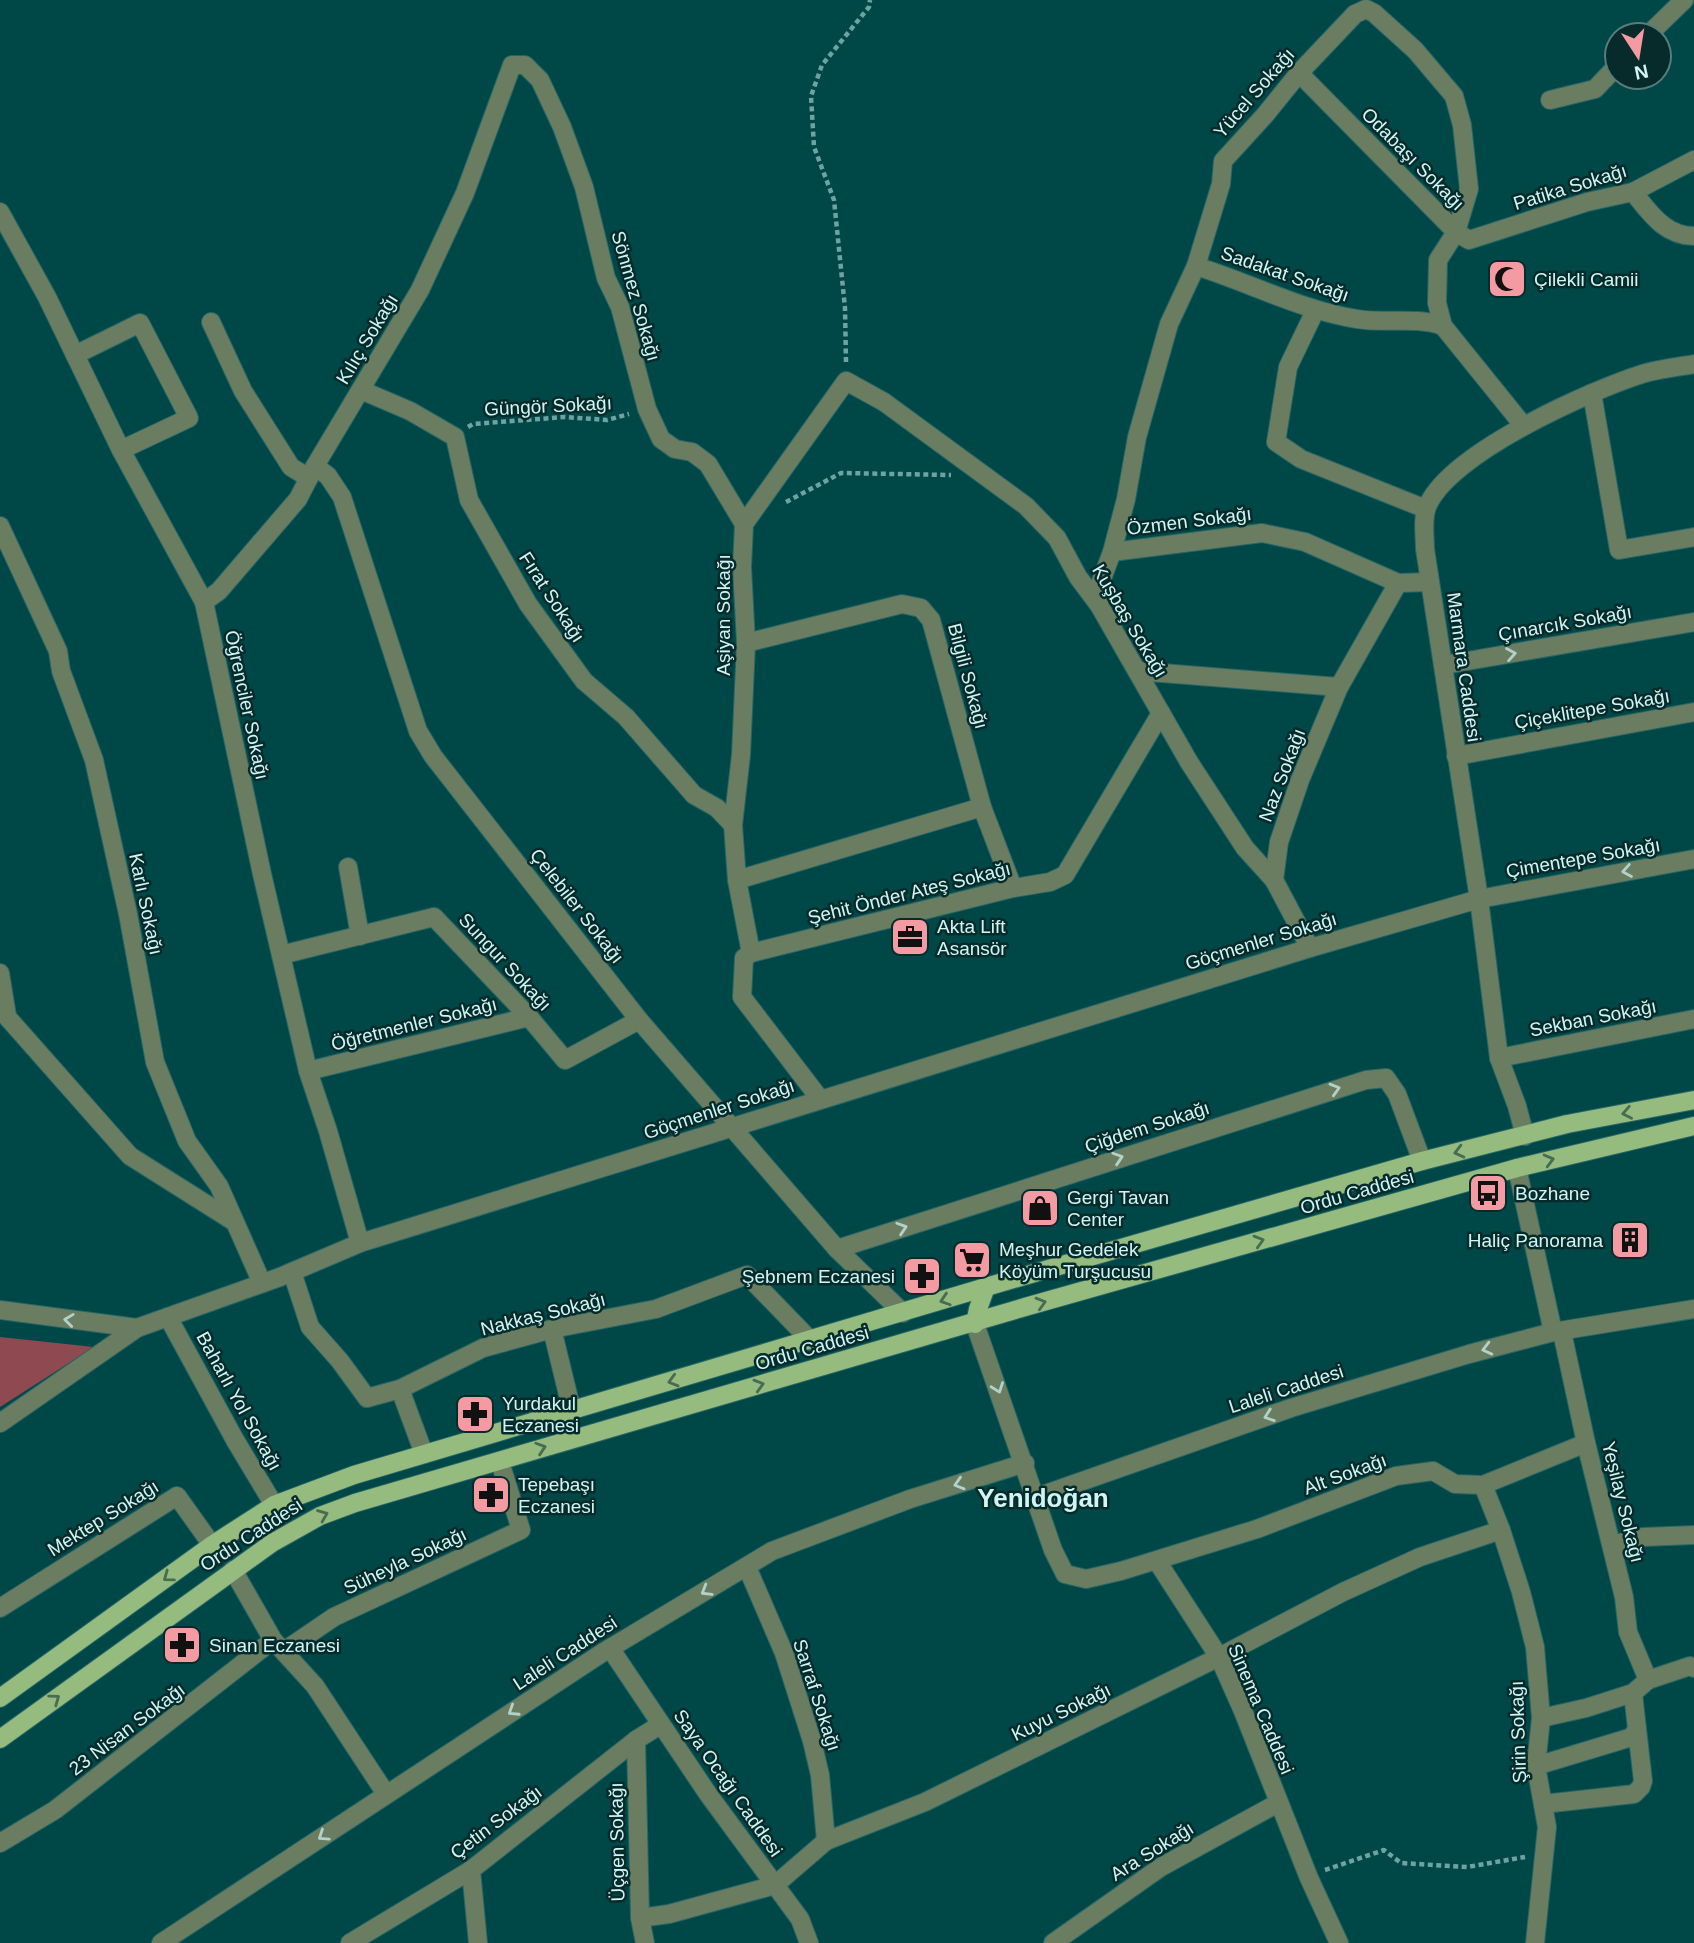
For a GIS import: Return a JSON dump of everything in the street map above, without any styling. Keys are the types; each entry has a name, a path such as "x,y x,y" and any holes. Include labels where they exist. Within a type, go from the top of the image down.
{"main road":[{"name":"Ordu Caddesi","path":"0,1698 212,1545 274,1506 354,1475 1422,1161 1567,1124 1694,1100"},
{"name":"Ordu Caddesi","path":"0,1739 233,1570 296,1528 355,1503 500,1462 574,1437 1517,1168 1694,1126"},
{"path":"975,1324 986,1287"},
{"path":"448,1448 456,1474"}],"street":[{"path":"1662,21 1684,0"},
{"name":"Yücel Sokağı","path":"1100,605 1100,584 1112,552 1126,499 1137,437 1169,324 1196,266 1221,184 1223,161 1343,24 1366,9 1415,50 1454,96 1464,134 1469,189 1456,232"},
{"name":"Kılıç Sokağı","path":"204,602 219,591 298,499 420,290 465,193 513,65"},
{"name":"Sönmez Sokağı","path":"513,65 525,65 540,80 562,127 584,187 606,278 620,307 647,410 661,439 675,449 692,452 708,464 744,524"},
{"name":"Odabaşı Sokağı","path":"1299,73 1456,232 1438,260 1437,303 1443,326 1523,425"},
{"path":"1550,100 1595,89 1603,81"},
{"name":"Patika Sokağı","path":"1456,232 1469,240 1587,202 1633,192 1694,160"},
{"path":"1633,192 1656,220 1679,236 1694,236"},
{"name":"Öğrenciler Sokağı","path":"0,212 47,297 121,450 204,602 262,874 308,1071 360,1243"},
{"name":"Sadakat Sokağı","path":"1196,266 1315,311 1359,320 1429,321 1443,326"},
{"path":"1315,311 1288,368 1276,442 1301,459 1426,509 1433,495 1458,470 1523,425 1592,393 1644,373 1694,364"},
{"name":"Çelebiler Sokağı","path":"211,322 243,391 291,467 328,476 342,497 418,731 433,756 639,1020 837,1249 903,1313"},
{"path":"75,355 140,323 189,418 121,450"},
{"name":"Kuşbaş Sokağı","path":"846,381 884,402 1026,506 1057,538 1079,577 1100,605 1189,762 1245,848 1274,880 1310,948"},
{"path":"744,524 846,381"},
{"path":"361,390 410,411 454,437"},
{"path":"1592,393 1619,550 1694,537"},
{"name":"Fırat Sokağı","path":"454,437 469,500 528,604 584,681 626,717 694,795 717,808 733,825"},
{"name":"Marmara Caddesi","path":"1426,509 1424,527 1430,582 1479,898 1499,1058 1517,1105 1525,1136"},
{"name":"Aşiyan Sokağı","path":"744,524 746,643 741,755 733,825 737,880 751,953"},
{"name":"Karlı Sokağı","path":"0,526 58,651 61,671 94,760 128,914 155,1062 187,1142 219,1186 262,1283"},
{"name":"Özmen Sokağı","path":"1112,552 1262,533 1304,542 1398,583 1430,582"},
{"name":"Naz Sokağı","path":"1274,880 1279,842 1296,792 1339,687 1398,583"},
{"name":"Bilgili Sokağı","path":"746,643 902,604 920,608 931,620 982,807 1013,888"},
{"name":"Çınarcık Sokağı","path":"1444,665 1694,622"},
{"path":"1137,671 1339,687"},
{"name":"Çiçeklitepe Sokağı","path":"1456,755 1694,712"},
{"name":"Şehit Önder Ateş Sokağı","path":"751,953 1013,888 1049,882 1065,875 1161,713"},
{"path":"737,880 982,807"},
{"name":"Çimentepe Sokağı","path":"1479,898 1694,859"},
{"path":"348,867 360,936"},
{"name":"Göçmenler Sokağı","path":"0,1423 137,1328 292,1272 360,1243 1479,898"},
{"name":"Sungur Sokağı","path":"281,956 435,917 529,1017 565,1060 639,1020"},
{"path":"751,953 744,958 742,997 820,1099"},
{"path":"0,973 3,1013 130,1156 233,1221"},
{"name":"Öğretmenler Sokağı","path":"308,1071 529,1017"},
{"name":"Sekban Sokağı","path":"1499,1058 1694,1019"},
{"name":"Çiğdem Sokağı","path":"837,1249 1366,1080 1386,1078 1397,1094 1422,1161"},
{"name":"Yeşilay Sokağı","path":"1517,1168 1613,1545 1625,1597 1628,1632 1648,1680"},
{"name":"Nakkaş Sokağı","path":"292,1272 310,1327 340,1361 367,1398 400,1389 483,1348 552,1329 656,1309 747,1275 811,1341"},
{"path":"0,1310 137,1328"},
{"name":"Laleli Caddesi","path":"1037,1497 1291,1408 1469,1354 1557,1332 1694,1310"},
{"name":"Baharlı Yol Sokağı","path":"168,1317 274,1506"},
{"path":"975,1324 1037,1497 1053,1550 1065,1574 1086,1579 1157,1561"},
{"path":"552,1329 572,1411"},
{"path":"400,1389 424,1454"},
{"name":"Alt Sokağı","path":"1157,1561 1257,1529 1396,1476 1433,1471 1455,1484 1483,1485 1586,1443"},
{"name":"Süheyla Sokağı","path":"278,1645 521,1530 500,1462"},
{"name":"Laleli Caddesi","path":"161,1943 610,1648 772,1550 885,1508 1025,1463"},
{"name":"Şirin Sokağı","path":"1483,1485 1521,1592 1535,1647 1541,1718 1536,1766 1547,1827 1535,1943"},
{"name":"Mektep Sokağı","path":"0,1608 177,1496 212,1545"},
{"name":"Kuyu Sokağı","path":"640,1918 669,1914 775,1885 826,1841 925,1802 1219,1657 1343,1592 1420,1557 1501,1530"},
{"path":"1613,1545 1643,1537 1694,1535"},
{"name":"Sinema Caddesi","path":"1157,1561 1219,1657 1309,1878 1339,1943"},
{"name":"Sarraf Sokağı","path":"747,1567 783,1653 812,1741 820,1775 826,1841"},
{"path":"233,1570 278,1645 315,1686 386,1794"},
{"name":"23 Nisan Sokağı","path":"0,1843 55,1810 209,1693 278,1645"},
{"name":"Saya Ocağı Caddesi","path":"610,1648 660,1724 800,1919 809,1943"},
{"path":"1541,1718 1586,1708 1633,1693 1648,1680 1690,1666 1694,1668"},
{"path":"1543,1804 1634,1794 1641,1787 1643,1781 1633,1693"},
{"name":"Çetin Sokağı","path":"350,1943 471,1870 660,1724"},
{"path":"1536,1766 1632,1737 1637,1728"},
{"name":"Üçgen Sokağı","path":"636,1740 640,1918 645,1943"},
{"name":"Ara Sokağı","path":"1053,1943 1161,1867 1278,1803"},
{"path":"471,1870 478,1943"}],"path":[{"path":"846,381 845,307 834,200 814,147 811,96 822,65 869,7 870,0"},
{"name":"Güngör Sokağı","path":"454,437 473,424 565,416 607,420 647,410"},
{"path":"781,505 841,473 985,476"},
{"path":"1309,1878 1338,1864 1384,1850 1401,1863 1466,1867 1543,1854"}],"shaded area":[{"path":"0,1337 94,1347 0,1407"}],"place":[{"name":"Çilekli Camii","path":"1507,279"},
{"name":"Akta Lift Asansör","path":"910,937"},
{"name":"Bozhane","path":"1488,1193"},
{"name":"Gergi Tavan Center","path":"1040,1208"},
{"name":"Haliç Panorama","path":"1630,1240"},
{"name":"Meşhur Gedelek Köyüm Turşucusu","path":"972,1260"},
{"name":"Şebnem Eczanesi","path":"922,1276"},
{"name":"Yurdakul Eczanesi","path":"475,1414"},
{"name":"Tepebaşı Eczanesi","path":"491,1495"},
{"name":"Sinan Eczanesi","path":"182,1645"}],"district":[{"name":"Yenidoğan","path":"1043,1498"}]}
